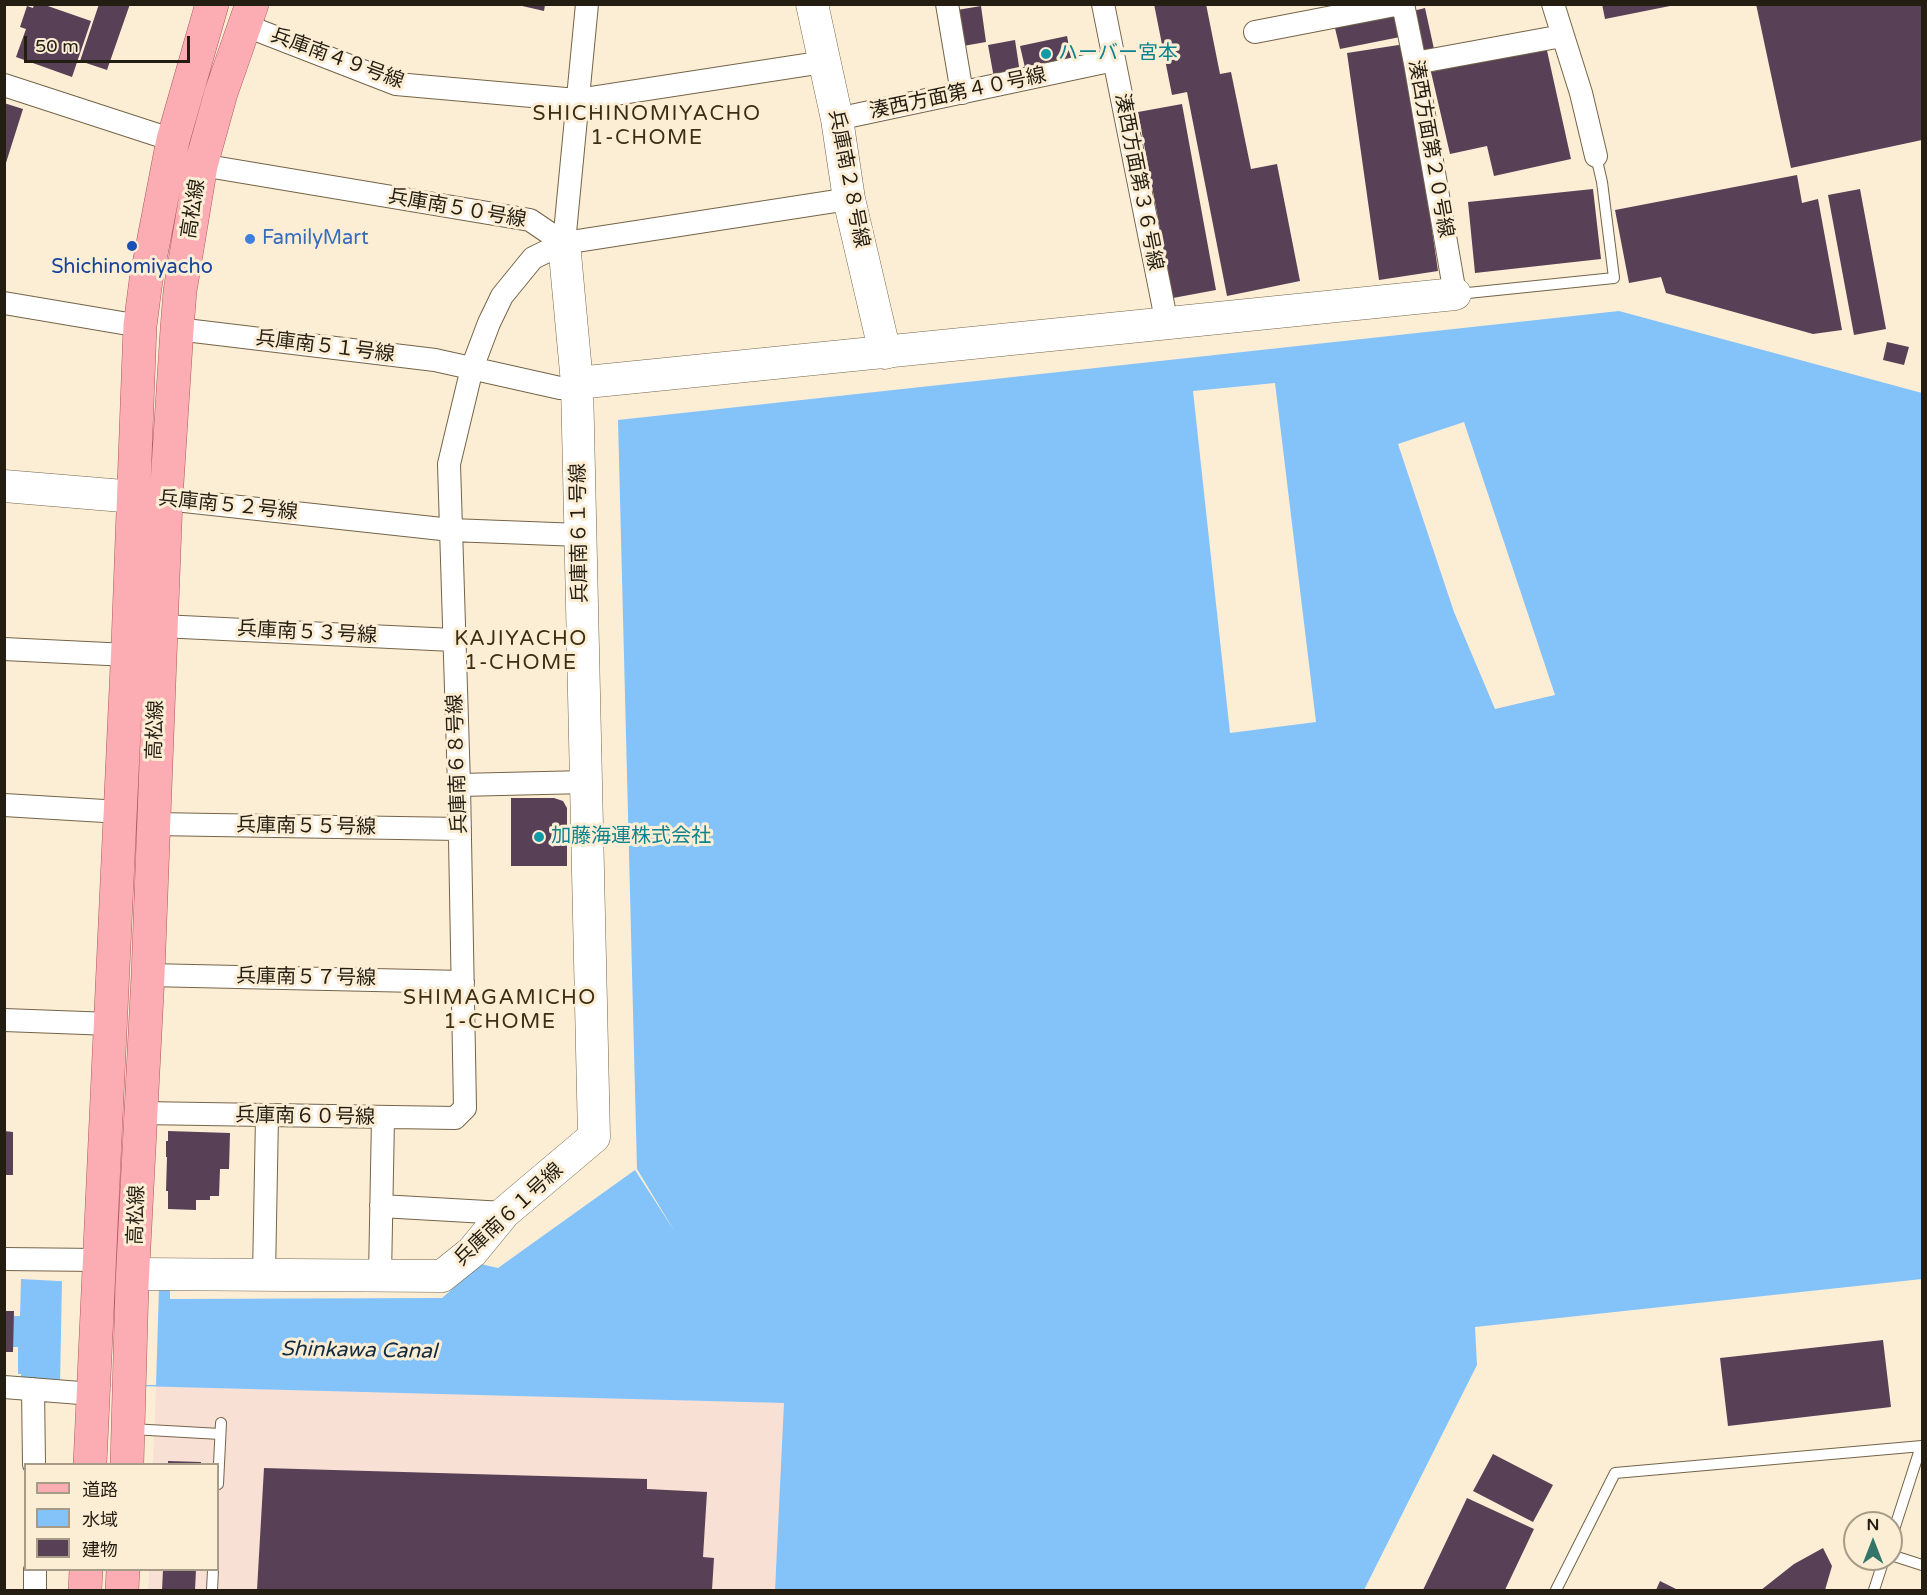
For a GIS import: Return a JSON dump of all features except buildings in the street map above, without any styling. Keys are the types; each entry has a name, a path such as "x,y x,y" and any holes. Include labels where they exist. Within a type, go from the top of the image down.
{"main road":[{"name":"高松線","path":"127,1463 161,626 150,498 140,326 146,280 173,140 212,5"},
{"name":"高松線","path":"90,1463 128,656 177,329 180,291 201,165 221,93 248,15"},
{"path":"85,1590 86,1571"},
{"path":"122,1590 123,1571"}],"street":[{"path":"587,4 564,243 849,198"},
{"name":"兵庫南２８号線","path":"812,4 837,119 849,198 885,352"},
{"name":"湊西方面第３６号線","path":"1103,4 1167,324"},
{"path":"1255,32 1402,4"},
{"name":"湊西方面第２０号線","path":"1402,4 1415,63 1455,294"},
{"path":"1553,4 1581,93 1596,156"},
{"path":"950,5 962,93"},
{"name":"兵庫南４９号線","path":"248,15 396,84 577,100 824,62"},
{"path":"1415,63 1562,36"},
{"name":"湊西方面第４０号線","path":"837,119 1114,60"},
{"path":"4,85 173,140"},
{"name":"兵庫南５０号線","path":"201,165 530,220 564,243"},
{"name":"兵庫南６８号線","path":"465,1108 459,785 449,464 472,368 502,296 533,258 564,243"},
{"name":"兵庫南６１号線","path":"133,1280 264,1275 442,1276 472,1252 504,1213 594,1137 577,384 564,243"},
{"path":"577,384 1455,294"},
{"path":"4,303 140,326"},
{"name":"兵庫南５１号線","path":"177,329 435,360 561,388 577,384"},
{"name":"兵庫南５２号線","path":"4,486 150,498 451,530 580,535"},
{"name":"兵庫南５３号線","path":"161,626 453,640"},
{"path":"4,649 128,656"},
{"path":"459,785 586,782"},
{"path":"4,805 121,812"},
{"name":"兵庫南５５号線","path":"153,824 460,829"},
{"name":"兵庫南５７号線","path":"148,975 463,982"},
{"path":"4,1020 111,1024"},
{"name":"兵庫南６０号線","path":"141,1113 455,1118 465,1108"},
{"path":"264,1275 267,1116"},
{"path":"380,1276 383,1118"},
{"path":"381,1206 504,1213"},
{"path":"4,1259 98,1271"},
{"path":"4,1387 93,1389"},
{"path":"33,1389 34,1463"},
{"path":"35,1571 35,1590"}],"lane":[{"path":"1455,294 1614,279 1602,182 1596,156"},
{"path":"128,1428 220,1429 219,1463"},
{"path":"1556,1590 1615,1473 1922,1446 1900,1511"},
{"path":"1903,1559 1923,1565"},
{"path":"212,1590 213,1571"},
{"path":"1874,1590 1880,1571"}],"shaded area":[{"path":"156,1385 785,1403 775,1590 148,1590 149,1571 219,1571 219,1463 153,1463"}],"water":[{"name":"Shinkawa Canal","path":"1619,311 1922,393 1922,1279 1475,1327 1477,1365 1364,1590 775,1590 784,1403 21,1383 21,1374 18,1374 18,1347 5,1347 5,1316 20,1316 21,1279 170,1287 170,1299 442,1298 481,1264 498,1268 635,1170 675,1232 637,1169 618,420","holes":["1275,383 1316,722 1230,733 1193,391","1464,422 1555,695 1495,709 1454,612 1398,444"]}],"pier":[{"path":"62,1280 159,1287 156,1385 60,1385"}],"place":[{"name":"ハーバー宮本","path":"1046,54"},
{"name":"FamilyMart","path":"250,239"},
{"name":"Shichinomiyacho","path":"132,246"},
{"name":"加藤海運株式会社","path":"539,837"}],"district":[{"name":"SHICHINOMIYACHO 1-CHOME","path":"647,126"},
{"name":"KAJIYACHO 1-CHOME","path":"521,651"},
{"name":"SHIMAGAMICHO 1-CHOME","path":"500,1010"}]}
